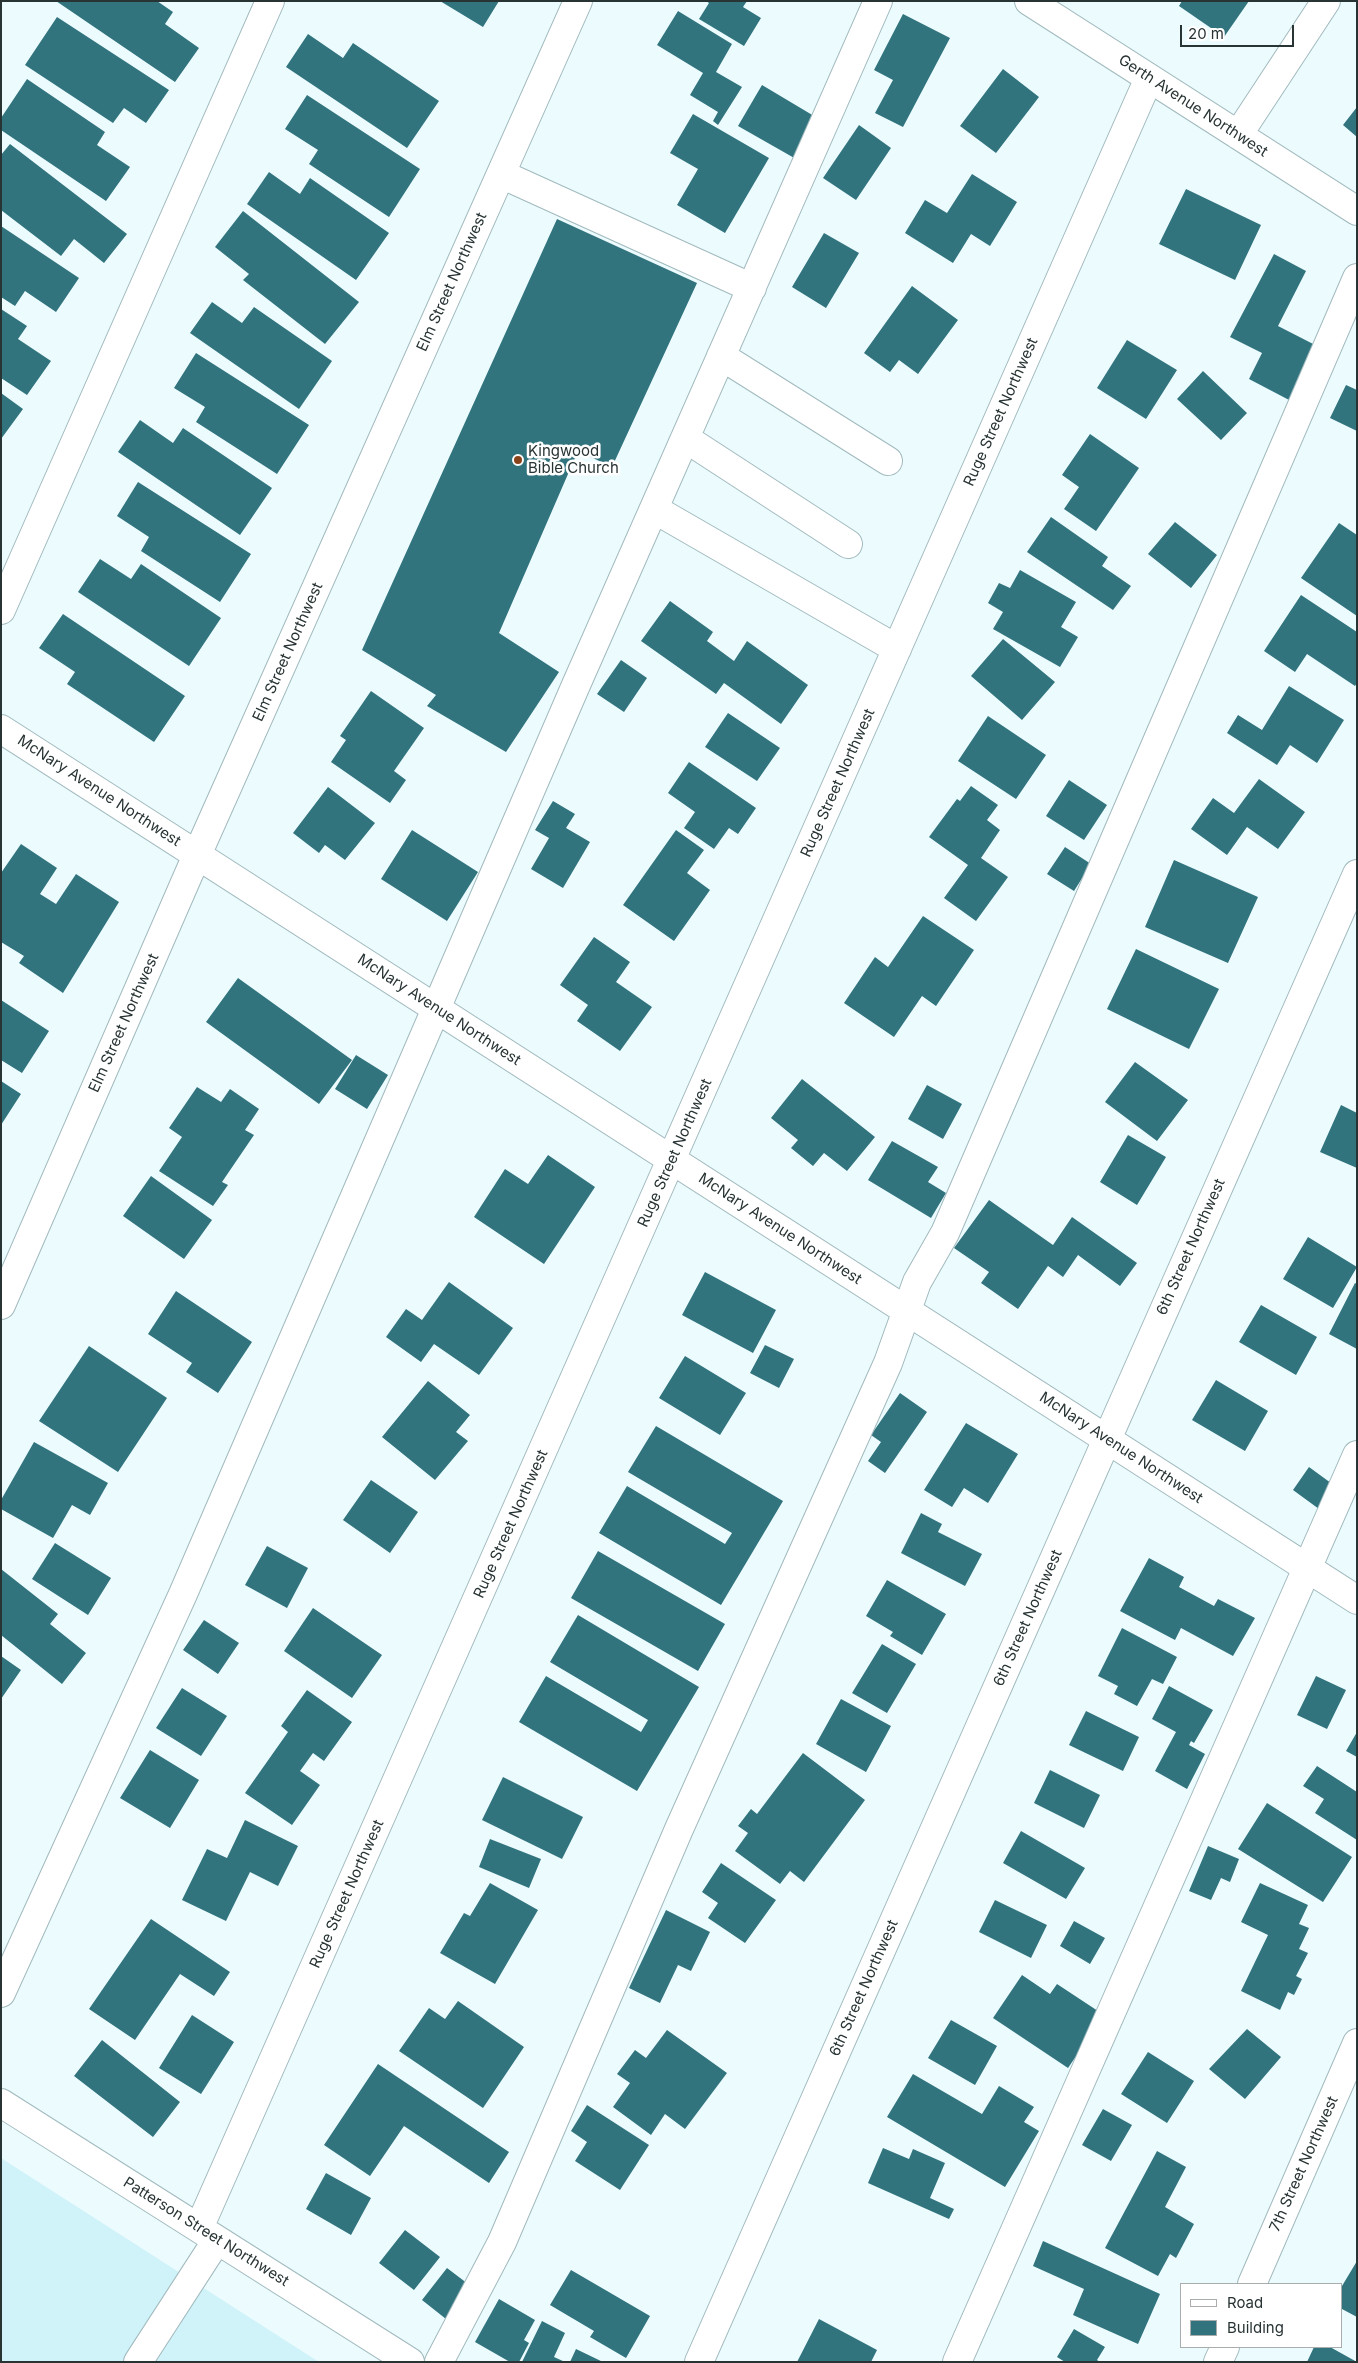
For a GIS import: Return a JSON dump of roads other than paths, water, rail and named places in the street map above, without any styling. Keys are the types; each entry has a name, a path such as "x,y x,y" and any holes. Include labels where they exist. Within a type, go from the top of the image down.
{"street":[{"path":"1,610 270,1"},
{"name":"Elm Street Northwest","path":"1,1305 197,855 578,1"},
{"path":"1,1993 183,1594 654,508 878,1"},
{"name":"Gerth Avenue Northwest","path":"1029,1 1357,211"},
{"path":"1238,135 1326,1"},
{"name":"Ruge Street Northwest","path":"138,2362 208,2234 672,1160 1149,78"},
{"path":"501,174 752,288"},
{"path":"439,2362 502,2242 679,1830 888,1363 917,1282 945,1233 1357,278"},
{"path":"721,356 888,461"},
{"path":"685,438 848,544"},
{"path":"654,508 897,649"},
{"name":"McNary Avenue Northwest","path":"1,729 1357,1600"},
{"name":"6th Street Northwest","path":"700,2362 1357,874"},
{"path":"958,2362 1357,1455"},
{"name":"7th Street Northwest","path":"1252,2283 1357,2043"},
{"name":"Patterson Street Northwest","path":"1,2103 410,2362"},
{"path":"1218,2362 1225,2348"}],"place":[{"name":"Kingwood Bible Church","path":"518,460"}]}
